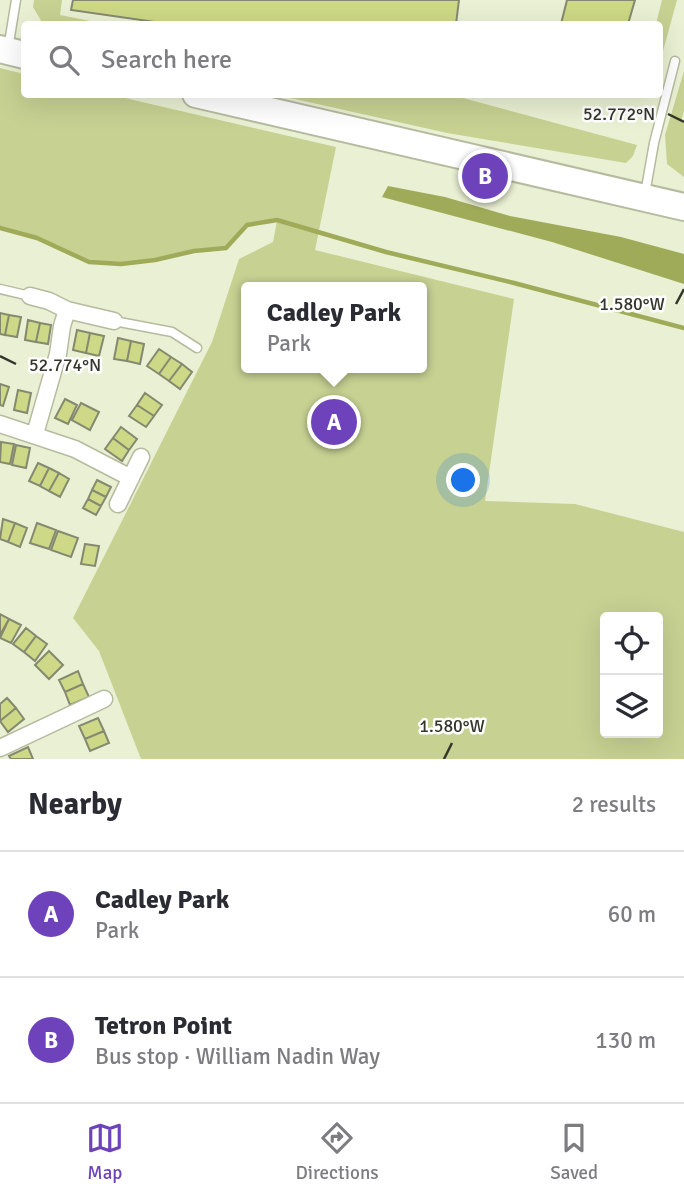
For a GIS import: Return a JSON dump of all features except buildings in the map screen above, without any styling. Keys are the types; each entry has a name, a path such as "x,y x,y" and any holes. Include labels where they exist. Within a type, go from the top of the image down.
{"main road":[{"path":"213,98 684,207"}],"street":[{"path":"30,296 67,310 114,321"},
{"path":"35,434 58,354 67,310"},
{"path":"0,424 75,449 131,478"},
{"path":"118,504 141,457"},
{"path":"0,748 104,699"}],"lane":[{"path":"11,52 16,0"},
{"path":"644,198 654,143 675,61"},
{"path":"663,79 670,81"},
{"path":"0,289 30,296"},
{"path":"114,321 172,332 197,348"}],"shaded area":[{"path":"34,0 62,0 60,15 90,21 41,21 33,7"},
{"path":"662,0 677,0 663,51 663,21 657,21"},
{"path":"0,68 21,73 21,98 125,98 336,147 315,250 514,299 485,501 575,504 684,532 684,759 141,759 99,651 73,618 212,342 239,259 273,242 277,221 247,225 226,248 121,264 89,262 37,238 0,228"},
{"path":"684,71 684,111 681,122 684,123 684,177 667,164 665,135"},
{"path":"290,98 463,98 637,145 633,156 626,163 447,133"},
{"path":"388,186 445,197 510,216 621,237 684,254 684,284 552,242 382,197"}],"waterway":[{"path":"0,228 37,238 89,262 121,264 226,248 247,225 277,220 386,252 684,328"}],"place":[{"name":"Tetron Point","path":"485,176"},
{"name":"Cadley Park","path":"334,422"}]}
